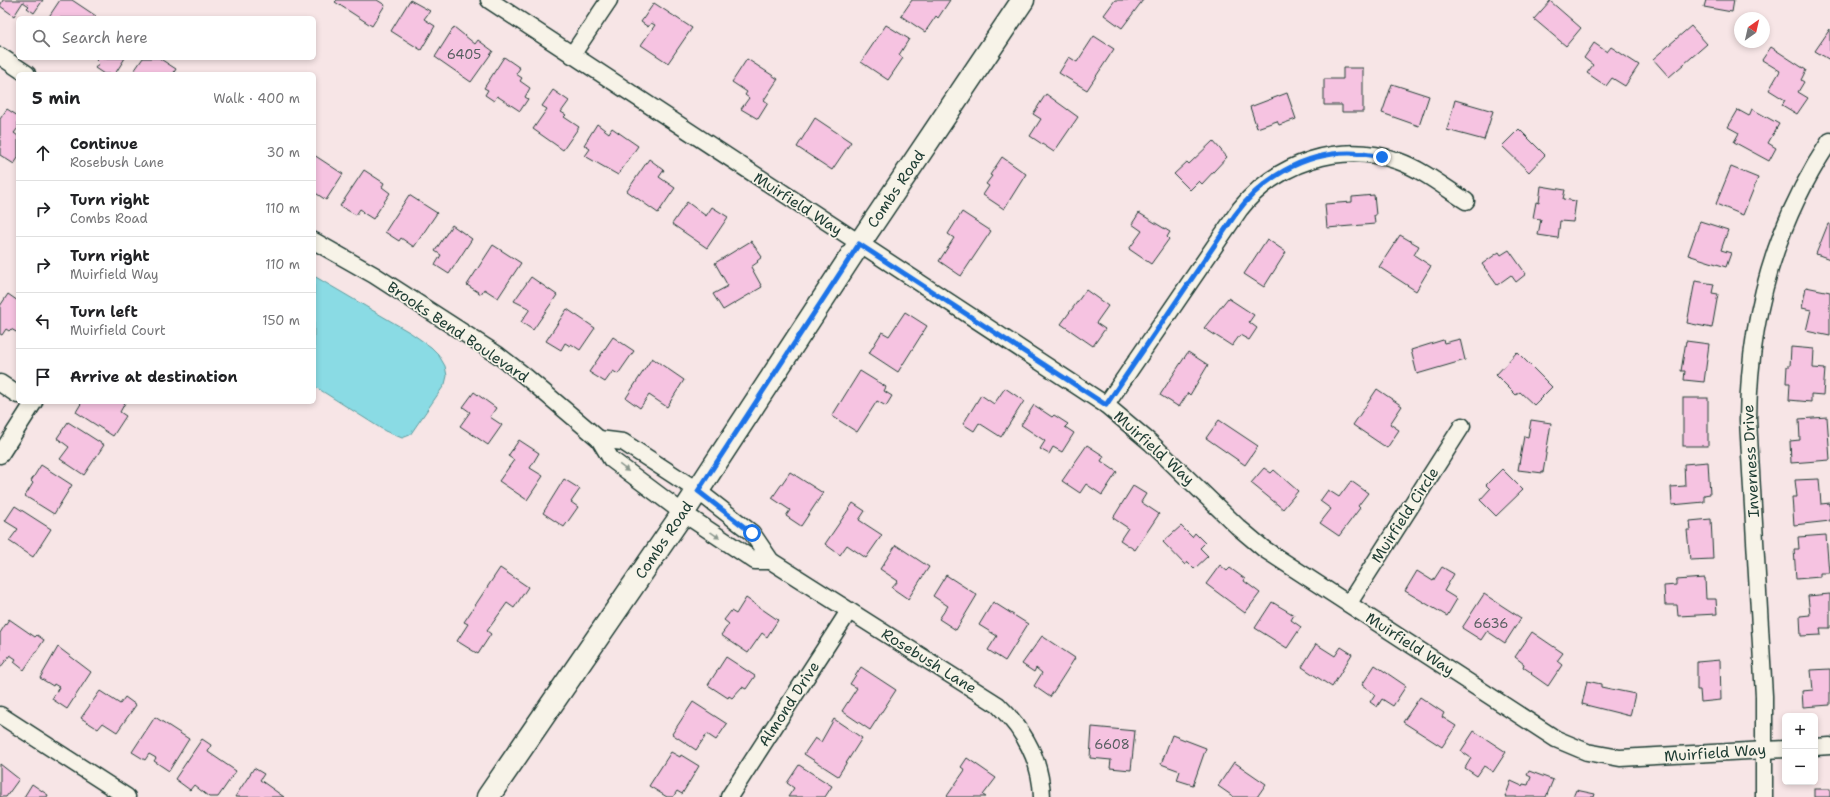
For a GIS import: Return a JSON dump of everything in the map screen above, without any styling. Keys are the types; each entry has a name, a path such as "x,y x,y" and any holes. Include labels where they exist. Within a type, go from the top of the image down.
{"street":[{"name":"Muirfield Way","path":"489,0 1106,405 1151,443 1238,527 1275,556 1556,739 1587,752 1612,757 1637,758 1782,749"},
{"path":"572,55 609,0"},
{"name":"Combs Road","path":"488,797 698,491 859,244 1023,0"},
{"path":"0,56 25,72"},
{"name":"Inverness Drive","path":"1764,797 1765,750 1763,689 1748,420 1749,375 1759,308 1778,243 1806,181 1830,142"},
{"path":"1106,405 1237,212 1256,191 1280,173 1303,162 1332,155 1349,153 1382,157 1399,161 1422,172 1466,201"},
{"name":"Brooks Bend Boulevard","path":"316,242 374,275 498,355 599,439 611,459 683,513"},
{"path":"0,383 16,394"},
{"path":"0,455 31,404"},
{"name":"Muirfield Circle","path":"1348,603 1462,426"},
{"name":"Rosebush Lane","path":"599,439 623,442 698,491 752,533 771,561 998,705 1015,724 1033,752 1040,777 1042,797"},
{"name":"Rosebush Lane","path":"683,513 755,561 771,561"},
{"name":"Almond Drive","path":"729,797 849,610"},
{"path":"0,715 127,797"},
{"path":"1818,747 1830,746"}],"water":[{"path":"316,277 411,333 431,347 438,354 445,366 447,376 445,384 410,435 402,438 385,431 316,387"}],"building":[{"path":"3,0 43,0 34,13 27,8 29,6 23,2 14,16 0,6"},
{"path":"60,0 72,0 96,16 49,16"},
{"path":"337,0 377,0 385,5 372,26 335,2"},
{"path":"410,0 430,11 424,19 435,26 421,50 391,31"},
{"path":"912,0 950,0 938,18 936,16 925,32 901,16"},
{"path":"1115,0 1143,0 1122,28 1104,15"},
{"path":"1706,0 1734,0 1732,12 1704,7"},
{"path":"1550,1 1581,28 1566,46 1534,19"},
{"path":"654,3 692,28 668,63 641,45 655,25 651,23 648,27 641,22"},
{"path":"886,25 909,39 899,55 903,58 888,80 861,62"},
{"path":"1691,26 1707,44 1669,77 1653,59"},
{"path":"454,27 475,44 478,40 493,51 471,82 435,57"},
{"path":"1830,29 1830,60 1815,51"},
{"path":"1094,36 1114,49 1087,90 1059,73 1069,57 1077,62"},
{"path":"1594,43 1607,52 1611,47 1639,65 1625,86 1612,78 1606,86 1587,73 1593,65 1584,58"},
{"path":"1771,47 1806,70 1801,80 1804,82 1798,92 1808,98 1797,114 1782,105 1785,100 1769,90 1780,71 1762,60"},
{"path":"504,57 520,68 516,74 522,78 520,81 530,88 525,97 528,99 520,111 497,96 494,101 485,95 488,90 484,88"},
{"path":"747,59 778,79 764,100 768,103 758,119 741,109 749,98 745,95 747,92 732,82"},
{"path":"96,60 124,60 116,72 101,72 95,68 99,63"},
{"path":"142,60 162,60 176,69 174,72 133,72"},
{"path":"1343,68 1363,68 1363,112 1342,112 1342,105 1324,105 1324,79 1343,79"},
{"path":"1392,84 1429,96 1419,126 1382,113"},
{"path":"553,90 569,101 561,112 566,115 564,117 579,127 563,150 533,129 547,109 542,106"},
{"path":"1287,93 1296,119 1279,125 1277,121 1257,128 1250,107"},
{"path":"1046,94 1078,117 1054,152 1030,136 1041,119 1033,114"},
{"path":"1455,100 1493,111 1484,140 1447,130"},
{"path":"7,109 16,115 16,130 14,133 16,134 16,161 14,164 0,155 0,119"},
{"path":"1752,109 1779,124 1768,143 1776,148 1769,161 1734,142 1739,133 1728,127 1738,110 1749,116"},
{"path":"815,118 851,142 832,170 797,147"},
{"path":"597,124 609,133 612,128 638,146 618,175 585,156 590,149 584,145"},
{"path":"1519,129 1545,155 1529,172 1502,146"},
{"path":"1213,141 1227,157 1202,184 1199,181 1190,190 1174,174 1187,162 1189,164"},
{"path":"316,156 343,174 326,200 316,193"},
{"path":"1002,157 1026,174 1004,209 983,195 989,186 986,184 992,176 990,175"},
{"path":"649,159 664,170 659,177 675,188 658,213 627,191"},
{"path":"1731,167 1758,178 1743,215 1716,204"},
{"path":"364,170 384,183 382,187 390,193 373,219 360,209 356,215 340,206"},
{"path":"1541,186 1565,190 1563,199 1576,201 1573,222 1560,221 1558,238 1538,235 1541,219 1533,218 1536,202 1539,203"},
{"path":"409,195 437,213 414,247 401,238 399,241 385,232"},
{"path":"1374,195 1376,215 1374,215 1375,224 1327,228 1325,204 1352,202 1352,197"},
{"path":"687,202 706,216 712,207 728,217 707,248 672,224"},
{"path":"962,212 991,231 961,276 939,261 954,238 948,234"},
{"path":"1139,213 1170,232 1167,237 1169,239 1151,264 1129,249 1142,231 1132,224"},
{"path":"1700,221 1728,230 1721,250 1731,253 1726,267 1688,255"},
{"path":"1828,224 1830,224 1830,259 1816,254"},
{"path":"452,225 472,239 449,274 435,265 441,255 435,251"},
{"path":"1400,235 1419,246 1414,255 1431,266 1416,291 1379,267"},
{"path":"1267,239 1286,252 1264,287 1244,274"},
{"path":"751,241 762,257 751,267 762,287 723,310 713,294 728,286 715,263"},
{"path":"493,245 521,263 498,298 484,289 481,294 467,285"},
{"path":"1509,250 1526,274 1516,282 1511,275 1497,285 1482,264 1499,252 1501,255"},
{"path":"531,277 557,295 533,330 521,322 530,309 514,301"},
{"path":"1695,281 1714,284 1712,293 1718,294 1712,328 1687,323"},
{"path":"1806,287 1830,292 1830,336 1806,331 1811,310 1802,308"},
{"path":"1086,290 1108,306 1096,323 1105,329 1093,346 1061,324"},
{"path":"8,294 16,300 16,332 11,329 9,331 6,329 2,335 0,334 0,306"},
{"path":"1228,298 1254,315 1249,322 1257,328 1249,340 1240,335 1232,346 1204,328"},
{"path":"567,309 595,328 580,350 571,344 570,346 565,343 561,350 546,341"},
{"path":"905,312 927,326 898,372 869,353 882,332 889,336"},
{"path":"613,337 634,351 618,374 613,371 605,382 589,372"},
{"path":"1460,339 1465,360 1417,374 1411,350 1443,340 1444,343"},
{"path":"1686,341 1709,344 1704,382 1684,380 1685,371 1681,371"},
{"path":"1791,347 1814,349 1813,368 1825,369 1823,395 1811,394 1811,402 1789,400 1790,383 1786,383 1787,366 1790,366"},
{"path":"1188,352 1208,365 1190,395 1188,393 1179,407 1160,395"},
{"path":"1517,352 1552,387 1534,405 1520,392 1516,395 1496,375"},
{"path":"652,358 684,380 667,407 649,395 640,408 626,398"},
{"path":"860,371 886,387 884,391 892,396 886,406 877,401 857,432 832,416"},
{"path":"1005,388 1024,401 1001,437 979,423 974,431 963,424 981,395 994,404"},
{"path":"1377,389 1402,406 1390,424 1399,430 1387,448 1353,425"},
{"path":"474,392 496,408 490,417 502,425 488,445 460,426 470,412 463,407"},
{"path":"1683,398 1708,398 1708,446 1683,446"},
{"path":"81,404 124,404 120,412 126,416 113,436 76,412"},
{"path":"1034,405 1052,417 1054,415 1068,424 1065,427 1074,433 1062,452 1053,447 1049,454 1040,449 1045,441 1021,425"},
{"path":"1827,417 1830,460 1791,463 1790,441 1800,440 1799,419"},
{"path":"1219,420 1258,446 1245,465 1206,438"},
{"path":"1531,420 1551,423 1543,473 1518,470 1524,436 1528,437"},
{"path":"68,422 104,445 84,475 60,459 69,447 57,438"},
{"path":"519,440 539,453 530,468 543,476 527,500 499,481 514,460 508,456"},
{"path":"1087,445 1104,456 1101,461 1117,472 1102,495 1086,484 1080,493 1062,481"},
{"path":"1708,462 1710,494 1704,495 1704,502 1672,505 1671,487 1685,486 1684,464"},
{"path":"41,465 72,485 54,514 25,496 33,483 31,481"},
{"path":"1264,468 1271,473 1274,470 1298,491 1283,509 1251,483"},
{"path":"1502,469 1523,490 1496,516 1480,500 1490,489 1486,485"},
{"path":"790,472 823,493 801,526 786,516 790,510 772,498"},
{"path":"564,479 580,489 571,502 578,507 564,527 543,513"},
{"path":"1819,479 1821,504 1830,503 1830,521 1794,525 1792,497 1797,497 1795,480"},
{"path":"1351,481 1368,493 1358,506 1360,508 1339,536 1320,523 1331,509 1320,501 1328,490 1339,497"},
{"path":"1133,486 1146,494 1141,502 1159,514 1135,550 1120,540 1128,528 1113,518"},
{"path":"853,503 865,511 859,520 882,535 866,558 847,545 840,555 825,544"},
{"path":"15,506 51,529 33,557 9,541 18,529 5,521"},
{"path":"1711,519 1713,559 1690,560 1687,530 1691,530 1690,521"},
{"path":"1181,526 1192,537 1195,533 1205,543 1200,548 1208,556 1194,569 1187,562 1185,565 1163,542"},
{"path":"1826,535 1829,573 1820,573 1820,577 1796,579 1794,549 1799,549 1798,537"},
{"path":"896,545 929,567 908,599 892,588 898,581 880,569"},
{"path":"1220,565 1227,571 1230,568 1260,593 1245,613 1206,584"},
{"path":"1442,567 1454,574 1444,591 1457,599 1447,616 1405,591 1417,571 1433,581"},
{"path":"500,568 528,587 514,608 507,603 487,631 491,634 478,654 457,641 468,624 464,622"},
{"path":"946,575 977,595 956,630 939,619 948,606 933,596"},
{"path":"1705,578 1706,599 1716,599 1717,614 1678,616 1677,605 1665,605 1664,586 1676,585 1676,580"},
{"path":"1484,594 1521,618 1505,643 1487,631 1481,640 1462,628"},
{"path":"1830,594 1830,628 1820,628 1821,635 1801,636 1800,616 1810,615 1808,596"},
{"path":"746,598 778,620 767,637 762,633 748,653 721,635 729,624 724,620 731,611 736,614"},
{"path":"993,602 1028,624 1005,661 988,650 997,636 979,625"},
{"path":"1272,602 1294,615 1291,620 1301,627 1287,648 1255,628"},
{"path":"9,619 35,637 37,635 44,640 24,670 14,662 16,659 10,655 0,668 0,633"},
{"path":"1532,632 1563,653 1557,661 1562,665 1548,686 1523,667 1524,664 1515,657"},
{"path":"1042,636 1075,658 1050,697 1034,686 1042,673 1036,668 1034,672 1022,664"},
{"path":"1316,644 1335,656 1341,647 1352,654 1332,687 1302,667"},
{"path":"58,647 91,672 67,709 52,699 59,687 54,684 53,686 40,678"},
{"path":"726,657 755,676 746,689 742,687 732,698 729,696 728,698 708,685"},
{"path":"1720,660 1721,700 1701,702 1700,690 1697,690 1697,662"},
{"path":"1375,665 1406,686 1393,706 1382,699 1377,707 1370,702 1375,694 1362,685"},
{"path":"861,667 896,690 870,730 842,711 857,688 850,684"},
{"path":"1830,669 1830,705 1803,707 1802,691 1813,690 1811,670"},
{"path":"1587,681 1601,684 1601,687 1635,694 1630,716 1582,704"},
{"path":"100,691 120,704 125,697 136,705 117,732 103,723 98,729 81,718"},
{"path":"1420,697 1444,713 1442,717 1456,726 1442,747 1403,722"},
{"path":"693,702 727,724 716,740 707,734 696,750 672,734"},
{"path":"155,717 189,739 169,771 154,761 156,758 149,754 145,760 132,752"},
{"path":"834,719 862,738 838,776 804,754 815,738 821,742"},
{"path":"1092,727 1135,731 1131,770 1110,768 1111,760 1090,758"},
{"path":"1474,731 1506,752 1493,772 1484,766 1477,776 1465,768 1471,758 1461,751"},
{"path":"1172,735 1206,748 1193,785 1177,780 1180,771 1161,764"},
{"path":"202,739 211,745 208,752 236,771 218,797 209,797 194,785 190,790 175,779"},
{"path":"671,752 680,757 681,755 699,766 682,794 677,791 673,797 667,797 649,786"},
{"path":"967,758 996,778 983,795 986,797 948,797 947,796 965,770 961,767"},
{"path":"1234,762 1266,784 1257,797 1234,797 1218,786"},
{"path":"0,764 19,779 6,797 0,797"},
{"path":"799,765 832,786 825,797 788,797 794,788 787,783"},
{"path":"254,768 264,774 260,780 284,797 235,797"},
{"path":"1529,771 1553,780 1546,797 1505,797 1511,781 1522,786 1523,784 1528,785 1531,777 1527,775"},
{"path":"32,784 48,795 47,797 24,797"},
{"path":"1814,789 1830,789 1830,797 1814,797"},
{"path":"1576,790 1595,794 1594,797 1573,797"}],"route":[{"path":"752,533 698,491 859,244 1099,402 1106,405 1235,215 1250,196 1276,175 1300,163 1316,158 1349,153 1382,157"}]}
